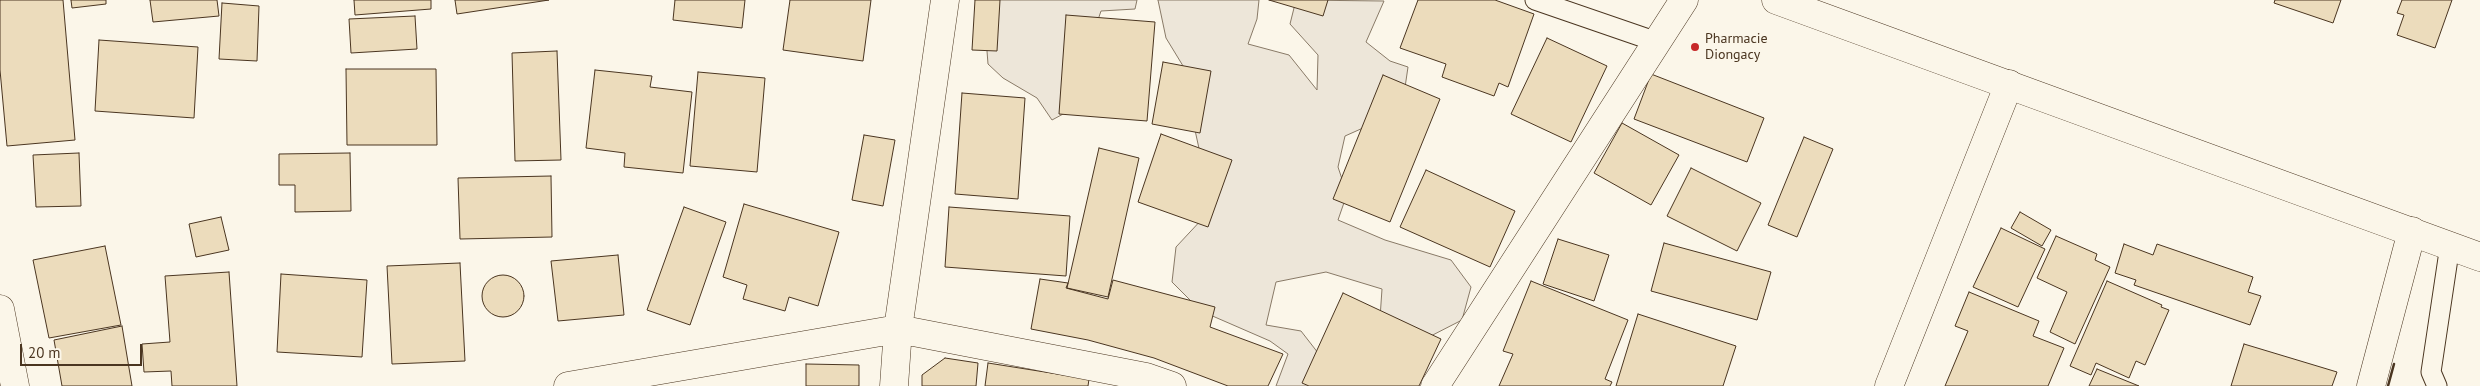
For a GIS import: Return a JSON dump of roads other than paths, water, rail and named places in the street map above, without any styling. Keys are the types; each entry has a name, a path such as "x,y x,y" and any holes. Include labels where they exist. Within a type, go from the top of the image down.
{"street":[{"path":"894,386 898,329 945,0"},
{"path":"1435,386 1684,0"},
{"path":"1776,0 2480,256"},
{"path":"1889,386 2010,84"},
{"path":"2372,386 2412,231"},
{"path":"0,309 9,373"},
{"path":"568,386 898,329 1146,377 1172,386"}],"lane":[{"path":"1535,0 1658,42"},
{"path":"2437,386 2431,372 2450,245"}],"place":[{"name":"Pharmacie Diongacy","path":"1695,47"}]}
